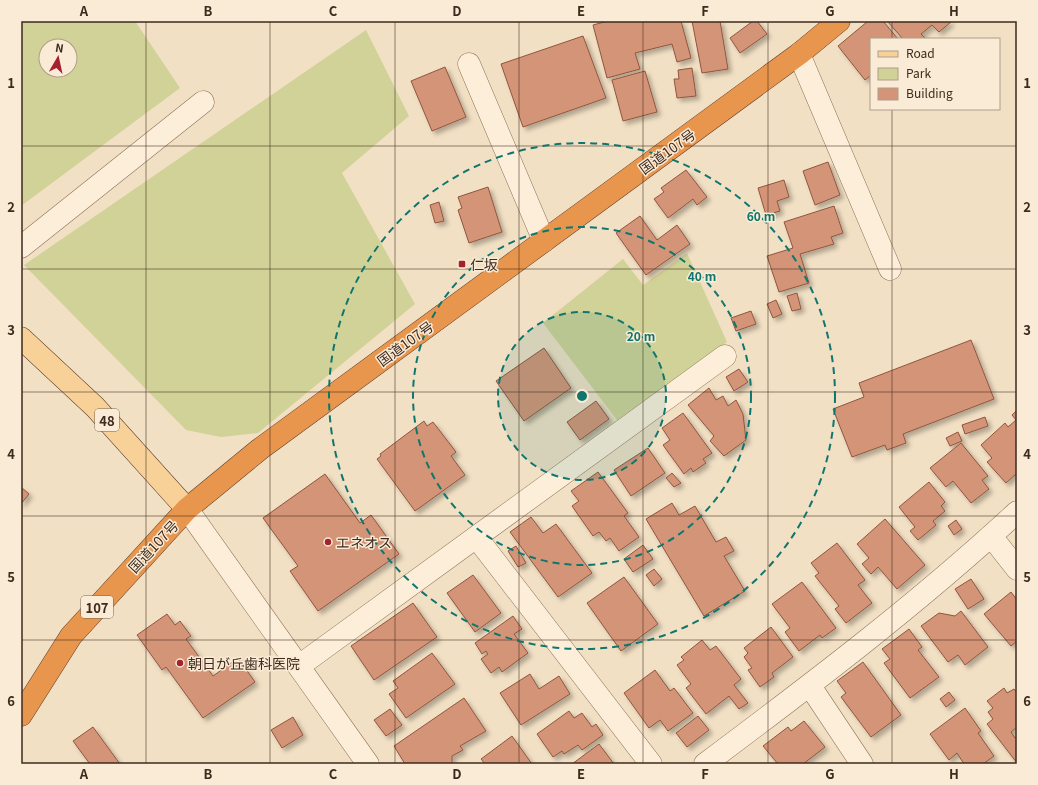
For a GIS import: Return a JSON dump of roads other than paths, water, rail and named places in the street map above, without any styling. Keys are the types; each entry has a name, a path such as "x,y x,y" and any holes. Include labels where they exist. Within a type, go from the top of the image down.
{"highway":[{"name":"国道107号","path":"21,715 71,636 187,509 260,449 799,54 839,21"}],"main road":[{"name":"48","path":"21,338 95,407 187,509"}],"street":[{"path":"799,54 890,269"},
{"path":"469,64 544,241"},
{"path":"21,247 203,102"},
{"path":"299,666 477,538 725,356"},
{"path":"187,509 368,764"},
{"path":"705,764 810,686 991,536 1017,512"},
{"path":"991,536 1017,569"},
{"path":"477,538 651,764"},
{"path":"810,686 862,764"}],"place":[{"name":"仁坂","path":"462,264"},
{"name":"エネオス","path":"328,542"},
{"name":"朝日が丘歯科医院","path":"180,663"}]}
